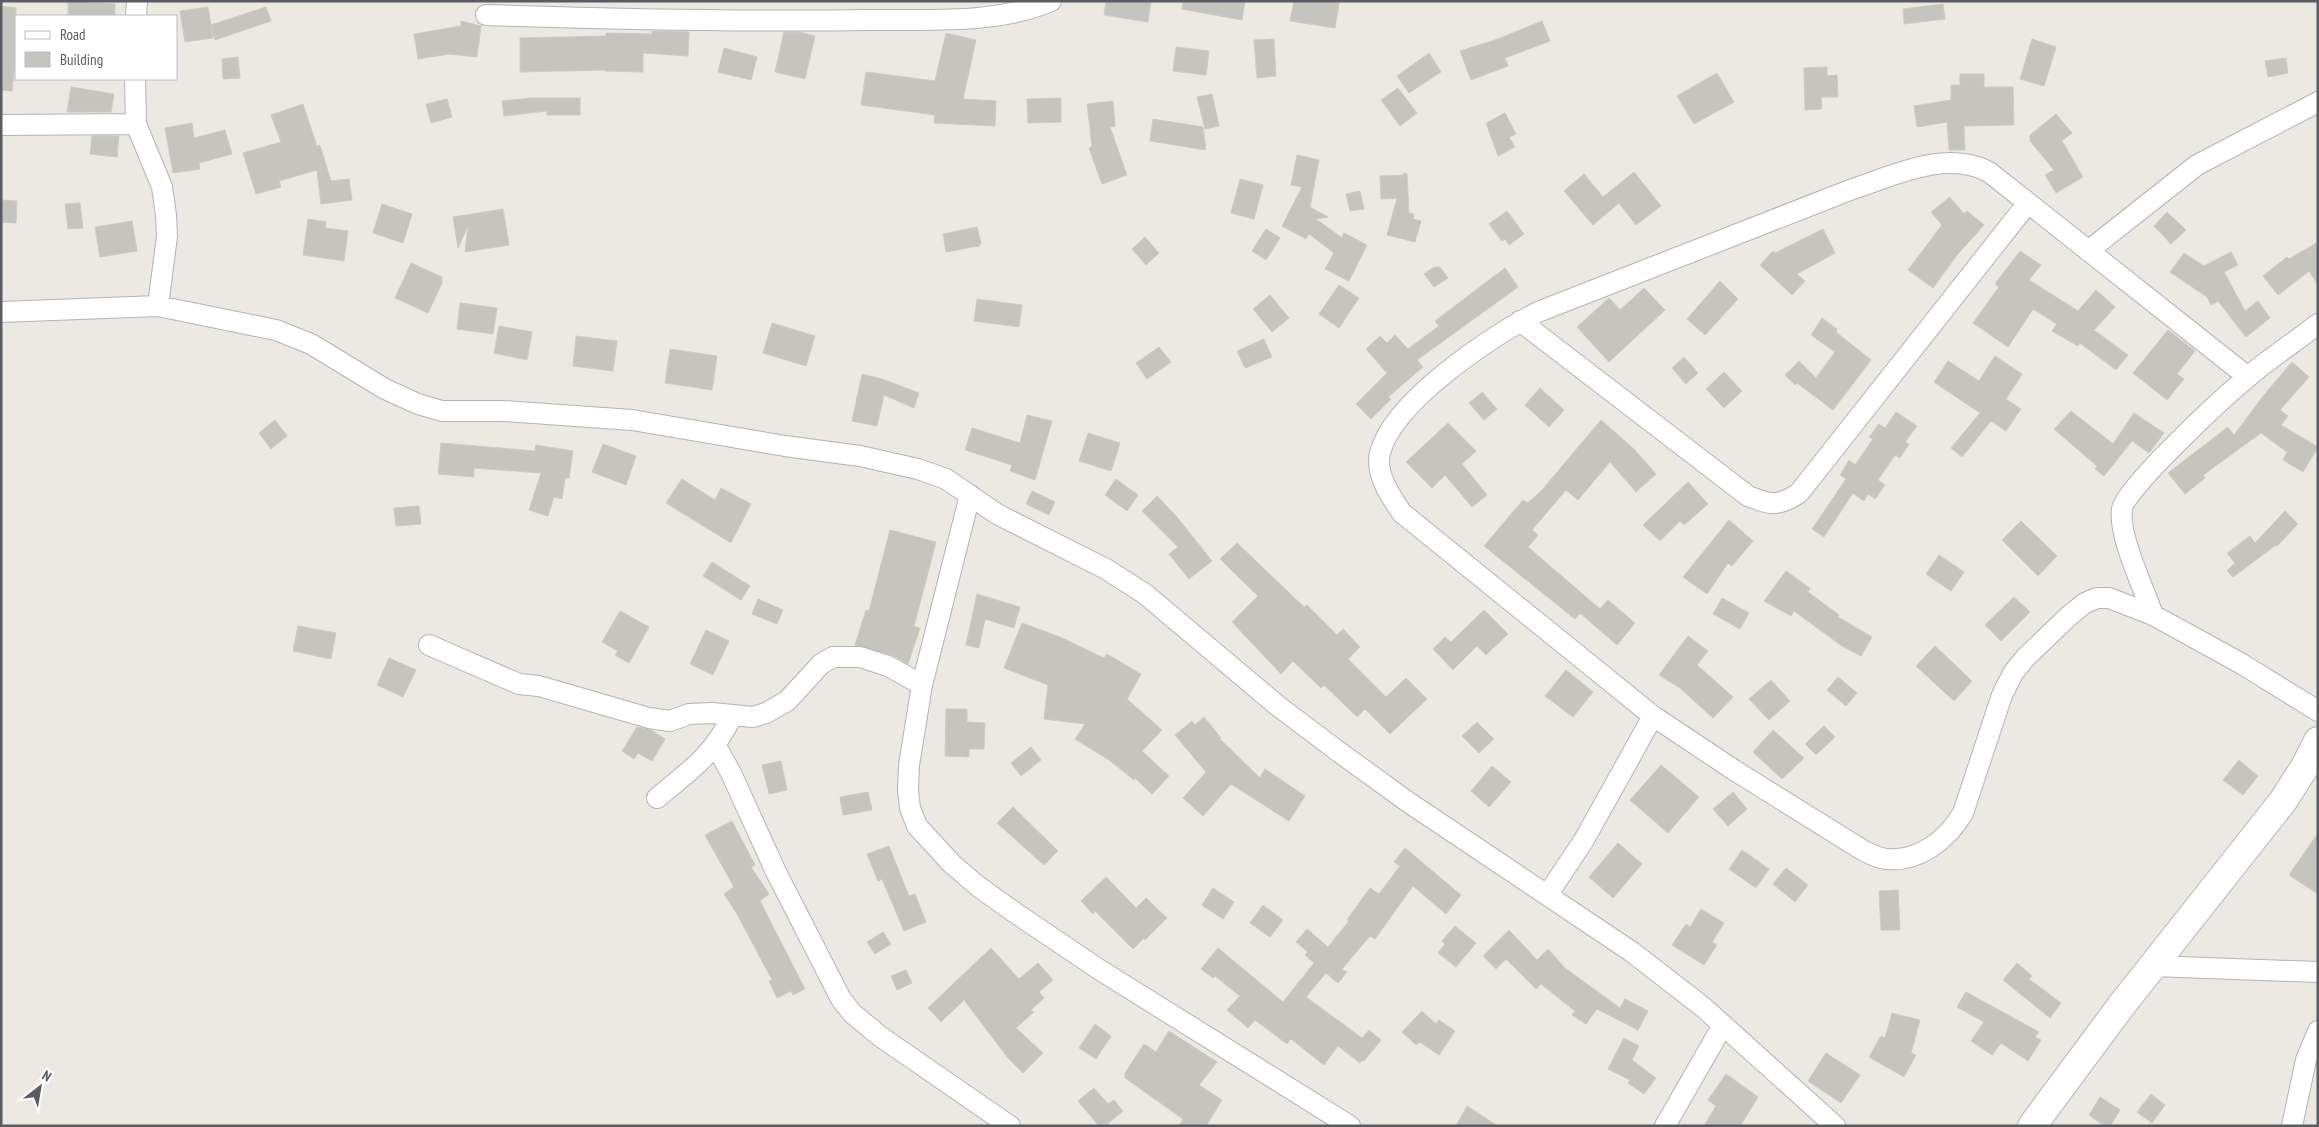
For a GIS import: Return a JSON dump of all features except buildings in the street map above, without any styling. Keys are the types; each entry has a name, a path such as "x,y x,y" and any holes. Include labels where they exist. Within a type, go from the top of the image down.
{"street":[{"path":"136,15 137,1"},
{"path":"486,15 650,20 919,19 999,16 1034,8 1052,1"},
{"path":"135,80 136,124 162,188 166,215 167,236 158,306"},
{"path":"2088,251 2197,165 2318,102"},
{"path":"1,125 136,124"},
{"path":"2248,377 2027,204 1989,172 1976,166 1946,162 1900,173 1850,190 1538,312 1520,321 1442,376 1411,404 1387,436 1380,455 1388,492 1402,513 1653,716 1734,770 1864,850 1885,859 1903,858 1924,851 1940,842 1953,831 1963,814 2002,695 2013,673 2026,657 2070,615 2097,598 2109,598 2153,615 2242,664 2318,711"},
{"path":"1520,321 1748,496 1768,504 1785,502 1799,493 2027,204"},
{"path":"1,312 158,306 276,330 311,344 385,389 418,404 442,411 504,411 632,420 785,446 860,456 932,473 946,479 997,514 1090,560 1145,594 1278,706 1338,752 1408,802 1632,952 1723,1025 1835,1126"},
{"path":"2153,615 2122,526 2122,508 2126,498 2160,460 2248,377 2318,324"},
{"path":"970,495 922,685 909,765 908,790 910,808 917,826 934,846 979,887 1014,912 1100,970 1342,1124"},
{"path":"429,645 519,684 539,686 649,718 670,721 689,714 712,713 753,717 781,706 821,664 833,657 860,657 888,666 922,685"},
{"path":"657,798 716,746 732,716"},
{"path":"1548,894 1594,824 1653,716"},
{"path":"2032,1126 2152,966 2283,801 2306,765 2318,741"},
{"path":"716,746 731,773 819,960 841,999 852,1013 881,1037 1010,1126"},
{"path":"2152,966 2318,972"},
{"path":"1666,1126 1723,1025"},
{"path":"2292,1126 2306,1060 2318,1031"}]}
